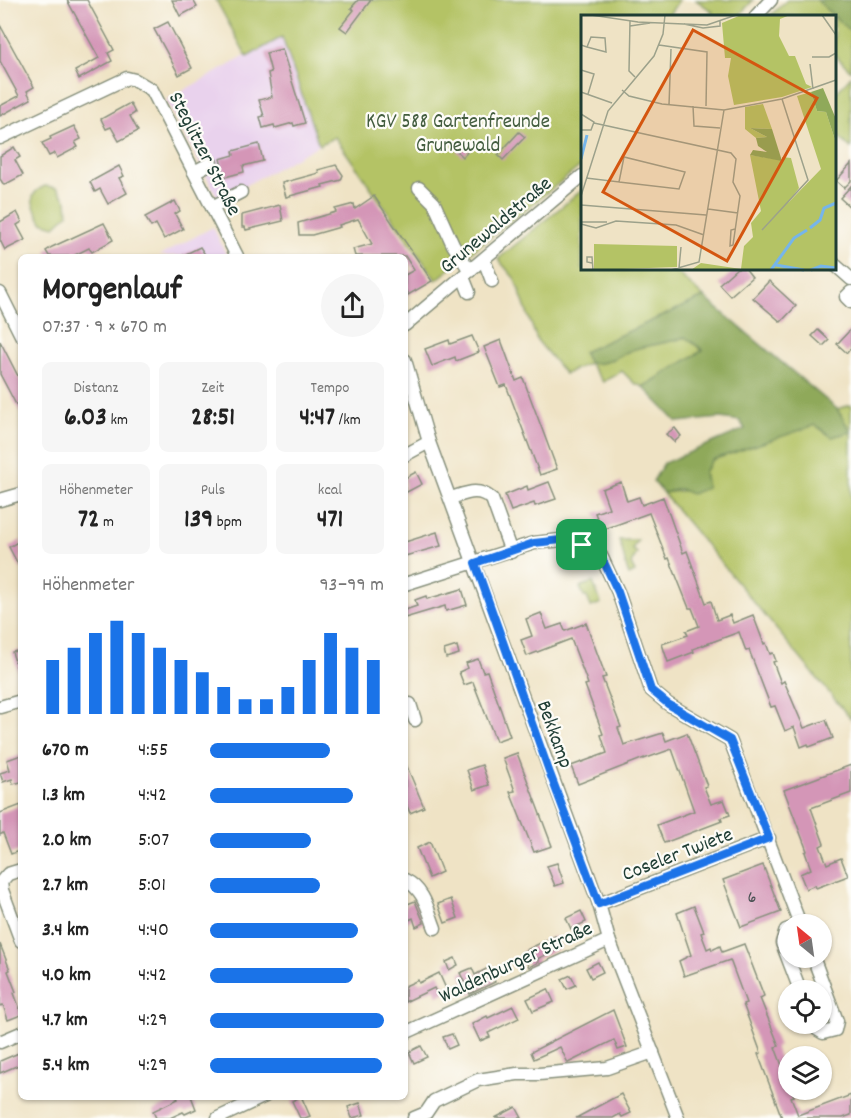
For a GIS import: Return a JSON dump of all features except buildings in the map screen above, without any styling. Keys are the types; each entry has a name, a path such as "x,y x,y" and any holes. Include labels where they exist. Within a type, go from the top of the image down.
{"street":[{"path":"757,15 771,0"},
{"name":"Steglitzer Straße","path":"0,138 127,78 135,80 152,90 236,254"},
{"path":"194,172 211,163"},
{"name":"Grunewaldstraße","path":"408,323 581,177"},
{"path":"419,188 434,203 467,274 469,292"},
{"path":"212,207 241,192"},
{"path":"484,260 492,281"},
{"path":"836,266 851,279"},
{"path":"851,292 846,297 851,302"},
{"path":"0,294 18,329"},
{"name":"Bekkamp","path":"408,370 429,442 599,904 609,940 678,1118"},
{"path":"408,453 429,442"},
{"path":"451,498 475,490 492,499 510,552"},
{"path":"0,500 18,495"},
{"path":"408,584 534,543 561,540 589,547 601,556 618,592 651,690 668,704 730,740 796,914"},
{"path":"0,707 18,702"},
{"path":"408,704 410,704 416,720"},
{"name":"Coseler Twiete","path":"599,904 769,838"},
{"path":"18,871 8,874 0,881 18,933"},
{"path":"408,882 421,893 435,928"},
{"name":"Waldenburger Straße","path":"408,1032 609,940"},
{"path":"832,1008 837,1021 835,1030 832,1031"},
{"path":"0,1042 18,1034"},
{"path":"414,1118 426,1113 434,1101 478,1080 517,1074 607,1068 653,1052"},
{"path":"218,1118 257,1100"}],"shaded area":[{"path":"282,36 319,145 219,200 166,100"},
{"path":"213,227 226,254 163,254"}],"green space":[{"name":"KGV 588 Gartenfreunde Grunewald","path":"216,0 679,0 669,15 581,15 581,166 436,280 335,137 319,145 282,37 247,57"},
{"path":"696,0 753,0 740,15 711,15 713,12"},
{"path":"787,0 817,0 833,15 771,15"},
{"path":"817,0 851,0 851,32 836,18 836,15 833,15"},
{"path":"836,18 851,32 851,71 836,56"},
{"path":"851,76 851,148 836,135 836,93"},
{"path":"45,186 57,188 67,201 68,214 55,226 42,222 33,202 35,193"},
{"path":"581,191 581,270 674,270 704,297 583,352 589,363 565,374 537,340 515,279 498,259"},
{"path":"704,297 837,409 851,432 832,437 815,425 712,460 704,472 707,488 691,494 680,489 663,493 653,481 664,463 745,429 740,421 721,418 677,422 643,387 703,350 685,337 631,350 603,363 589,363 583,352"},
{"path":"685,337 703,351 643,387 634,383 622,371 603,382 589,363 603,363 631,350"},
{"path":"851,405 851,719 663,493 707,488 704,472 712,460 815,425 832,437 850,431 837,409"},
{"path":"619,540 638,540 632,549 637,553 631,564 635,572 629,575 622,549"},
{"path":"593,582 601,603 591,607 580,587"}],"route":[{"path":"561,540 582,545 601,556 618,592 651,690 668,704 730,740 769,838 599,904 475,563 534,543 561,540"}]}
